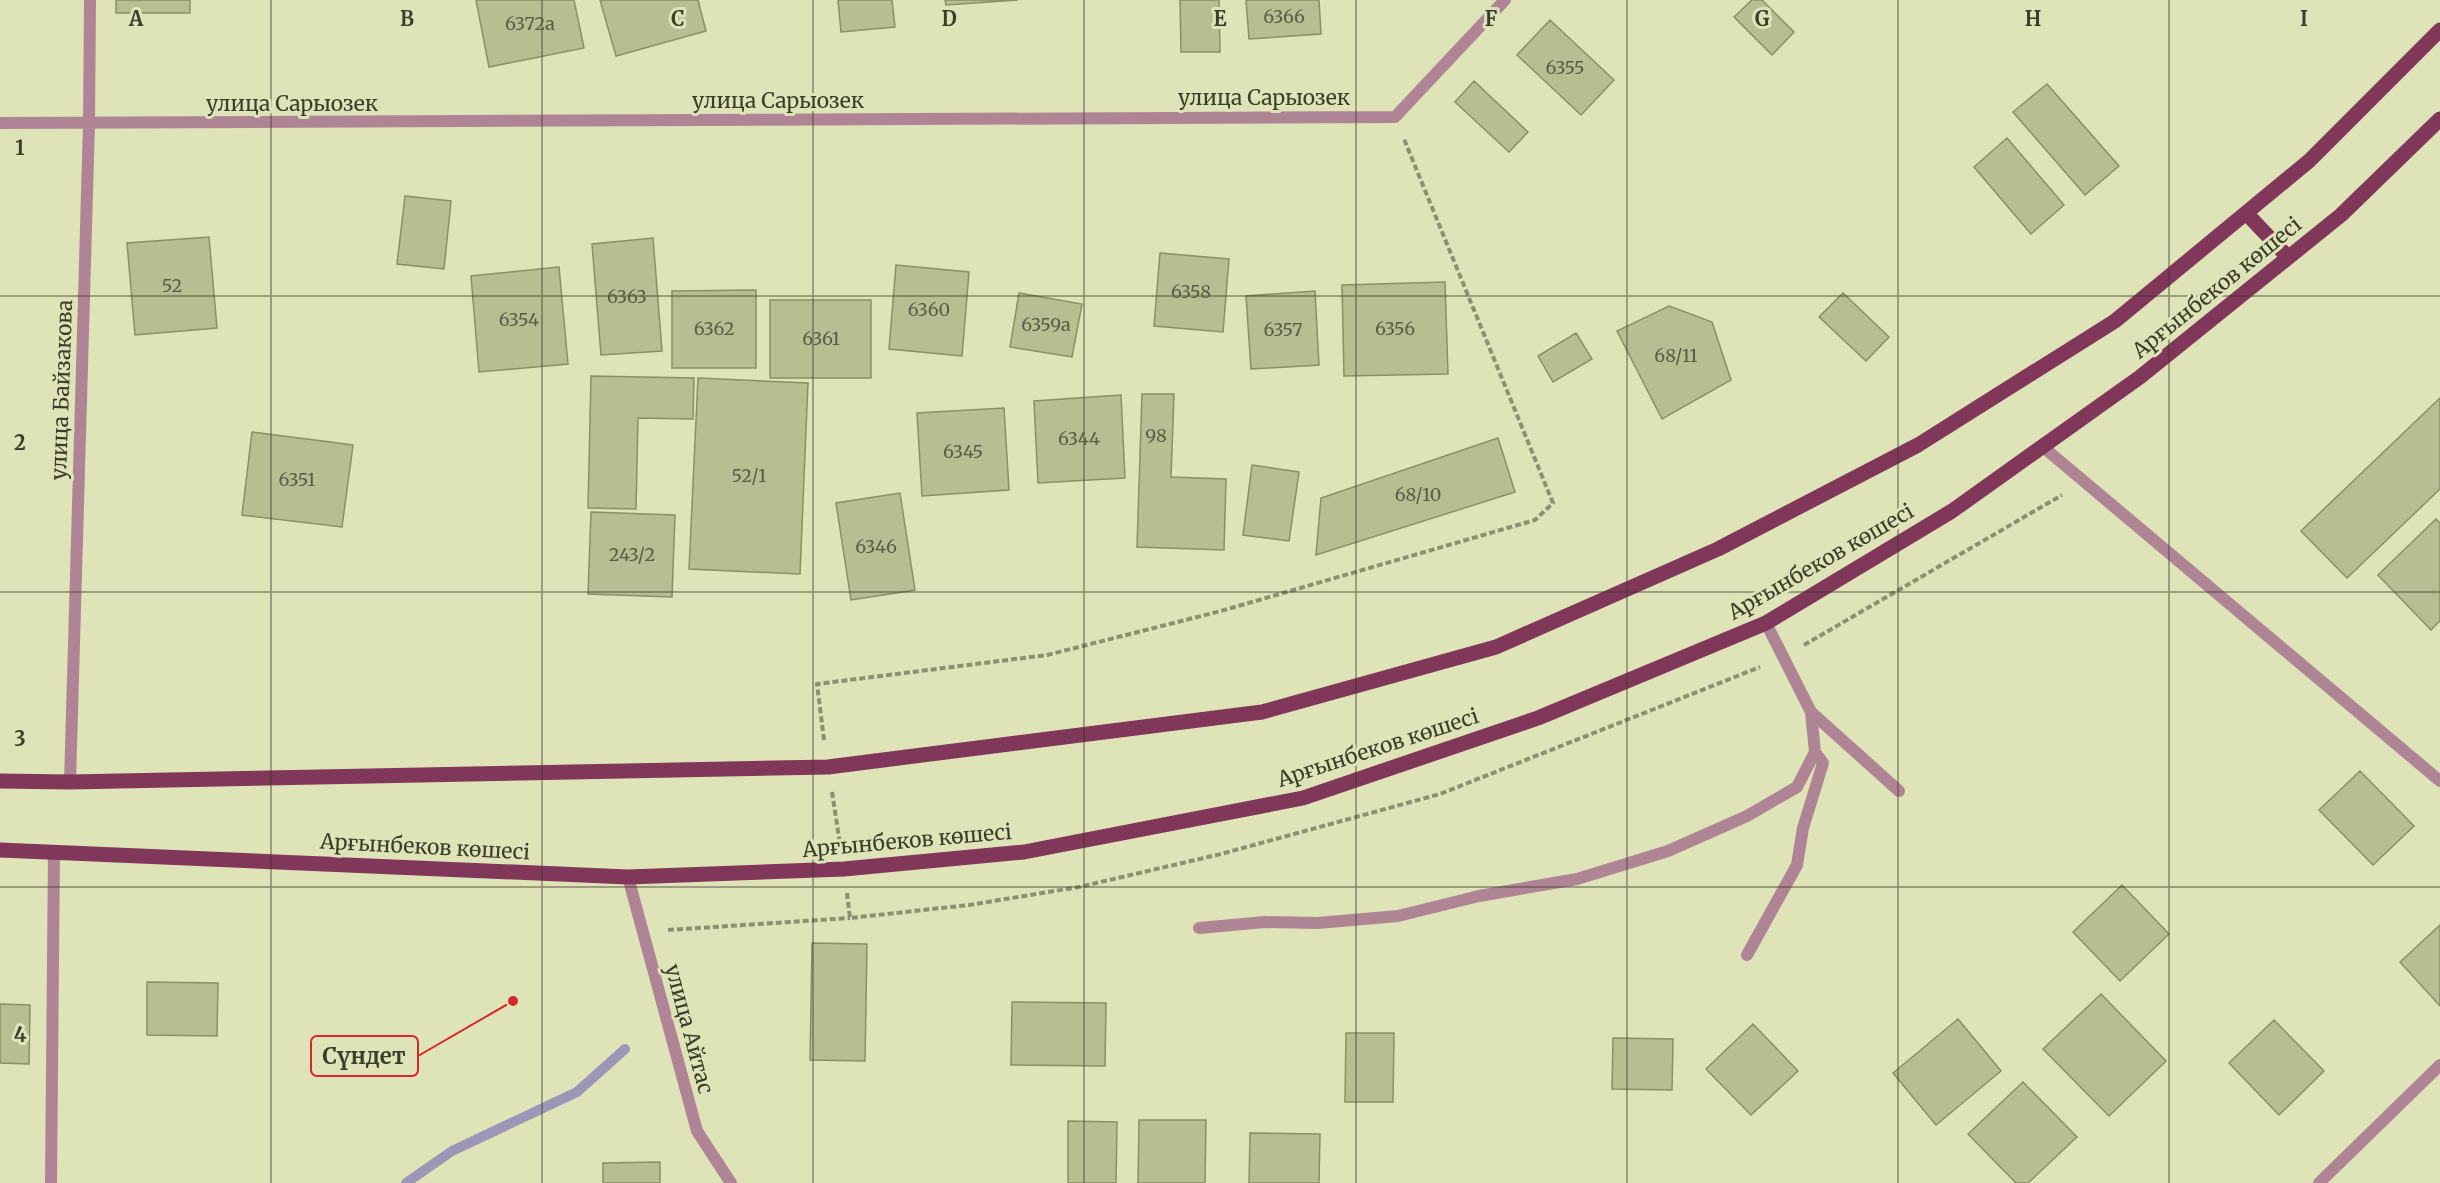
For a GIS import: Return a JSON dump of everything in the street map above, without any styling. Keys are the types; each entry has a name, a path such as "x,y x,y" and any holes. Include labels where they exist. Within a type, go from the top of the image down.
{"main road":[{"name":"Арғынбеков көшесі","path":"0,781 69,782 828,767 1262,712 1496,647 1718,549 1918,445 2115,321 2309,161 2440,30"},
{"name":"Арғынбеков көшесі","path":"0,850 628,877 844,869 1024,852 1303,798 1538,718 1766,623 1952,511 2140,376 2341,215 2440,119"},
{"path":"2246,213 2288,257"}],"street":[{"name":"улица Байзакова","path":"69,782 89,124 90,0"},
{"path":"1395,117 1505,0"},
{"name":"улица Сарыозек","path":"0,123 1395,117"},
{"path":"2042,446 2440,781"},
{"path":"1199,928 1265,922 1318,923 1398,916 1479,896 1577,879 1668,851 1747,816 1797,788 1815,752 1811,712 1766,623"},
{"path":"1811,712 1899,791"},
{"path":"1747,955 1797,865 1803,828 1824,763 1815,752"},
{"path":"51,1183 54,851"},
{"name":"улица Айтас","path":"628,877 697,1131 731,1183"},
{"path":"2319,1183 2440,1065"}],"path":[{"path":"850,918 817,684 1047,656 1221,611 1535,520 1553,503 1395,117"},
{"path":"642,932 850,918 969,905 1079,887 1221,854 1440,794 1733,680 1784,656 2084,482"}],"building":[{"path":"116,0 190,0 190,13 116,13"},
{"path":"476,0 574,0 584,48 489,67"},
{"path":"600,0 698,0 706,31 616,56"},
{"path":"838,0 892,0 895,27 841,32"},
{"path":"945,0 1018,0 946,5"},
{"path":"1180,0 1219,0 1220,52 1181,52"},
{"path":"1246,0 1319,0 1321,34 1249,39"},
{"path":"1752,0 1762,0 1794,32 1772,55 1734,17"},
{"path":"1550,20 1614,80 1581,115 1517,55"},
{"path":"1474,81 1528,132 1509,152 1455,102"},
{"path":"2047,84 2119,166 2085,195 2013,112"},
{"path":"2007,138 2064,205 2031,234 1974,167"},
{"path":"405,196 451,201 444,269 397,264"},
{"path":"209,237 217,328 135,335 127,243"},
{"path":"653,238 662,351 601,355 592,244"},
{"path":"1160,253 1229,259 1223,332 1154,326"},
{"path":"896,265 969,272 962,356 889,349"},
{"path":"559,267 568,364 479,372 471,276"},
{"path":"1445,282 1448,374 1344,376 1342,285"},
{"path":"756,290 756,368 672,368 672,291"},
{"path":"1315,291 1319,365 1251,369 1246,296"},
{"path":"1019,293 1082,304 1072,357 1010,347"},
{"path":"1843,293 1889,337 1866,361 1819,317"},
{"path":"770,300 871,300 871,378 770,378"},
{"path":"1669,306 1712,322 1731,380 1662,419 1617,331"},
{"path":"1576,333 1592,359 1553,382 1538,356"},
{"path":"591,376 694,378 693,419 638,418 636,509 588,508"},
{"path":"698,378 808,383 800,574 689,569"},
{"path":"1142,394 1174,394 1171,477 1226,479 1224,550 1137,547"},
{"path":"1121,395 1125,478 1038,483 1034,401"},
{"path":"2440,398 2440,489 2347,578 2301,531"},
{"path":"1004,408 1009,490 922,496 917,413"},
{"path":"252,432 353,445 342,527 242,515"},
{"path":"1498,438 1515,492 1316,555 1321,498"},
{"path":"1252,465 1299,472 1289,541 1243,535"},
{"path":"900,493 915,590 851,600 836,503"},
{"path":"591,512 675,515 672,597 588,594"},
{"path":"2436,519 2440,523 2440,621 2431,630 2378,575"},
{"path":"2360,771 2414,826 2373,865 2319,810"},
{"path":"2122,885 2169,934 2120,981 2073,932"},
{"path":"2440,925 2440,1006 2400,962"},
{"path":"812,943 867,944 865,1061 810,1060"},
{"path":"147,982 218,983 217,1036 147,1035"},
{"path":"2101,994 2166,1061 2109,1116 2043,1049"},
{"path":"1012,1002 1106,1003 1105,1066 1011,1065"},
{"path":"0,1004 30,1005 29,1064 0,1063"},
{"path":"1958,1019 2001,1071 1936,1125 1893,1073"},
{"path":"2274,1020 2324,1071 2279,1115 2229,1063"},
{"path":"1753,1024 1798,1071 1751,1115 1706,1069"},
{"path":"1346,1033 1394,1033 1393,1102 1345,1102"},
{"path":"1613,1038 1673,1039 1672,1090 1612,1089"},
{"path":"2023,1082 2077,1137 2028,1183 2016,1183 1968,1134"},
{"path":"1139,1120 1206,1120 1205,1183 1138,1183"},
{"path":"1068,1121 1117,1122 1116,1183 1068,1183"},
{"path":"1250,1133 1320,1134 1319,1183 1249,1183"},
{"path":"660,1162 660,1183 603,1183 603,1163"}],"waterway":[{"path":"406,1183 452,1151 577,1092 625,1049"}],"place":[{"name":"Сүндет","path":"513,1001"}]}
